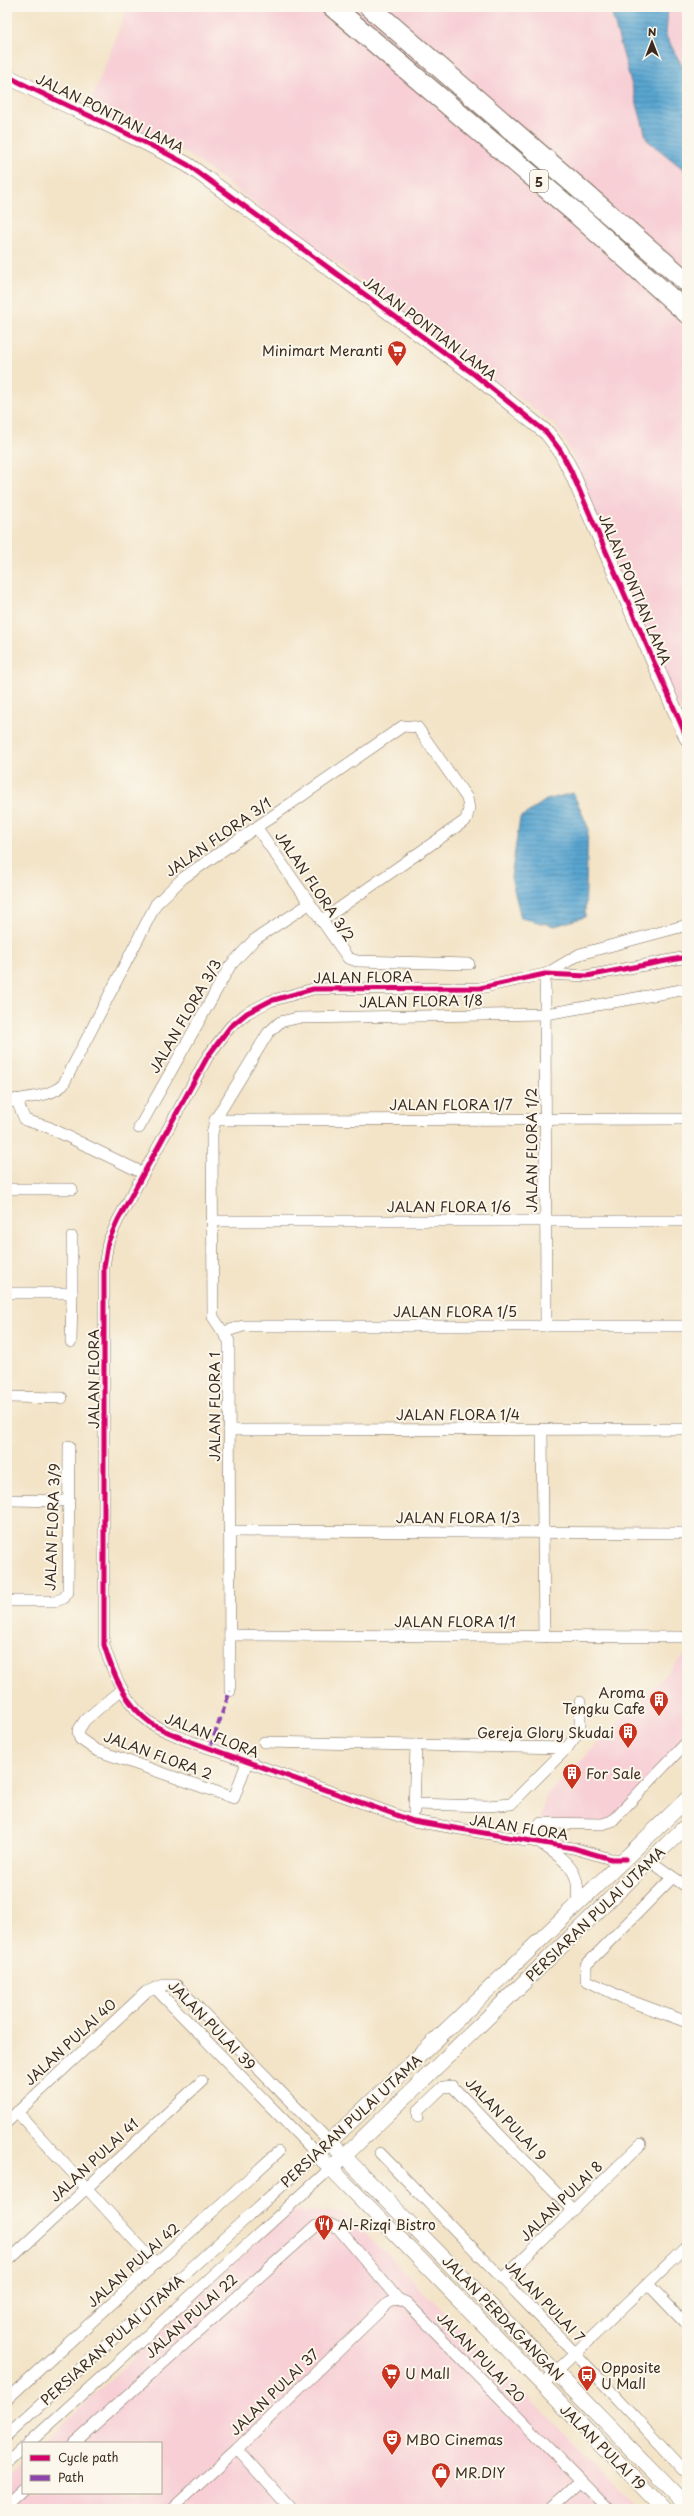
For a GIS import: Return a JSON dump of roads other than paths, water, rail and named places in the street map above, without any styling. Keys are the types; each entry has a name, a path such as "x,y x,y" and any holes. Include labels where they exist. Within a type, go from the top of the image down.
{"highway":[{"name":"5","path":"333,7 572,210 687,314"},
{"name":"5","path":"370,7 687,282"}],"main road":[{"name":"JALAN PONTIAN LAMA","path":"7,76 52,99 148,142 188,165 475,375 547,433 560,450 571,471 687,738"},
{"name":"PERSIARAN PULAI UTAMA","path":"317,2154 687,1799"},
{"name":"PERSIARAN PULAI UTAMA","path":"331,2168 687,1825"},
{"name":"JALAN PERDAGANGAN","path":"330,2142 687,2506"},
{"name":"JALAN PERDAGANGAN","path":"317,2154 542,2385"},
{"name":"JALAN PULAI 19","path":"542,2385 663,2508"}],"street":[{"name":"JALAN FLORA 3/1","path":"12,1101 54,1093 64,1085 156,904 183,878 403,726 411,725 417,727 467,798 469,809 466,820 321,921"},
{"name":"JALAN FLORA 3/2","path":"257,828 340,951 348,958 357,962 469,964"},
{"name":"JALAN FLORA 3/3","path":"139,1128 230,966 254,940 309,904"},
{"name":"JALAN FLORA","path":"545,974 580,954 687,925"},
{"path":"683,958 687,967"},
{"name":"JALAN FLORA","path":"626,1859 611,1859 573,1848 541,1844 413,1821 181,1738 152,1724 137,1710 122,1689 113,1672 104,1645 104,1267 108,1242 143,1173 208,1056 230,1027 247,1014 270,1001 313,989 480,988 545,974 587,976 683,958"},
{"name":"JALAN FLORA 1/2","path":"545,974 546,1326"},
{"name":"JALAN FLORA 1/8","path":"298,1018 546,1014 687,989"},
{"name":"JALAN FLORA 1","path":"230,1691 229,1341 214,1317 212,1134 215,1120 268,1033 280,1022 298,1018"},
{"path":"12,1101 25,1120 48,1127 143,1173"},
{"name":"JALAN FLORA 1/7","path":"215,1120 687,1119"},
{"path":"7,1189 72,1189"},
{"name":"JALAN FLORA 1/6","path":"212,1221 687,1221"},
{"path":"71,1342 72,1237"},
{"path":"7,1293 72,1293"},
{"name":"JALAN FLORA 1/5","path":"224,1332 243,1326 687,1326"},
{"path":"7,1397 62,1398"},
{"path":"542,1429 544,1637"},
{"name":"JALAN FLORA 1/4","path":"229,1430 687,1429"},
{"name":"JALAN FLORA 3/9","path":"7,1601 56,1601 64,1598 68,1592 69,1446"},
{"path":"7,1500 68,1501"},
{"name":"JALAN FLORA 1/3","path":"229,1532 687,1533"},
{"name":"JALAN FLORA 1/1","path":"230,1635 681,1637"},
{"name":"JALAN FLORA 2","path":"122,1689 85,1720 78,1731 80,1739 96,1750 234,1798 247,1762"},
{"path":"414,1804 488,1806 511,1804 567,1748 580,1730 580,1702"},
{"path":"264,1742 567,1748"},
{"path":"524,1841 541,1823 602,1824 612,1820 687,1742"},
{"path":"413,1821 416,1745"},
{"name":"JALAN FLORA","path":"541,1844 557,1854 575,1874 579,1887 576,1905"},
{"path":"650,1861 672,1878 687,1887"},
{"path":"672,1878 586,1965 585,1972 588,1981 625,1999 685,2018"},
{"name":"JALAN PULAI 39","path":"155,1988 176,1985 330,2142"},
{"name":"JALAN PULAI 39","path":"155,1988 317,2154"},
{"name":"JALAN PULAI 40","path":"7,2122 146,1992 155,1988"},
{"name":"JALAN PULAI 41","path":"7,2262 202,2081"},
{"name":"JALAN PULAI 9","path":"418,2116 418,2111 443,2087 454,2088 573,2210"},
{"path":"17,2112 156,2264"},
{"name":"JALAN PULAI 8","path":"503,2279 641,2144"},
{"name":"JALAN PULAI 42","path":"7,2399 278,2152"},
{"name":"JALAN PULAI 7","path":"380,2153 685,2467"},
{"name":"PERSIARAN PULAI UTAMA","path":"7,2435 317,2154"},
{"name":"PERSIARAN PULAI UTAMA","path":"30,2442 331,2168"},
{"name":"JALAN PULAI 22","path":"75,2442 316,2226 327,2222 334,2224"},
{"name":"JALAN PULAI 20","path":"334,2224 398,2299 407,2303 609,2509"},
{"path":"542,2385 687,2246"},
{"path":"648,2284 687,2325"},
{"name":"JALAN PULAI 37","path":"172,2509 237,2449 388,2303 398,2299"},
{"path":"7,2463 22,2449"},
{"path":"237,2449 291,2509"},
{"path":"550,2509 580,2481"},
{"path":"7,2504 22,2490"}],"water":[{"path":"610,7 668,7 666,36 687,75 687,172 647,140"},
{"path":"573,793 588,827 585,917 555,926 521,918 511,877 520,818 546,800"}],"place":[{"name":"Minimart Meranti","path":"397,367"},
{"name":"Aroma Tengku Cafe","path":"659,1717"},
{"name":"Gereja Glory Skudai","path":"628,1749"},
{"name":"For Sale","path":"572,1790"},
{"name":"Al-Rizqi Bistro","path":"324,2241"},
{"name":"U Mall","path":"391,2390"},
{"name":"Opposite U Mall","path":"587,2392"},
{"name":"MBO Cinemas","path":"392,2456"},
{"name":"MR.DIY","path":"441,2489"}]}
